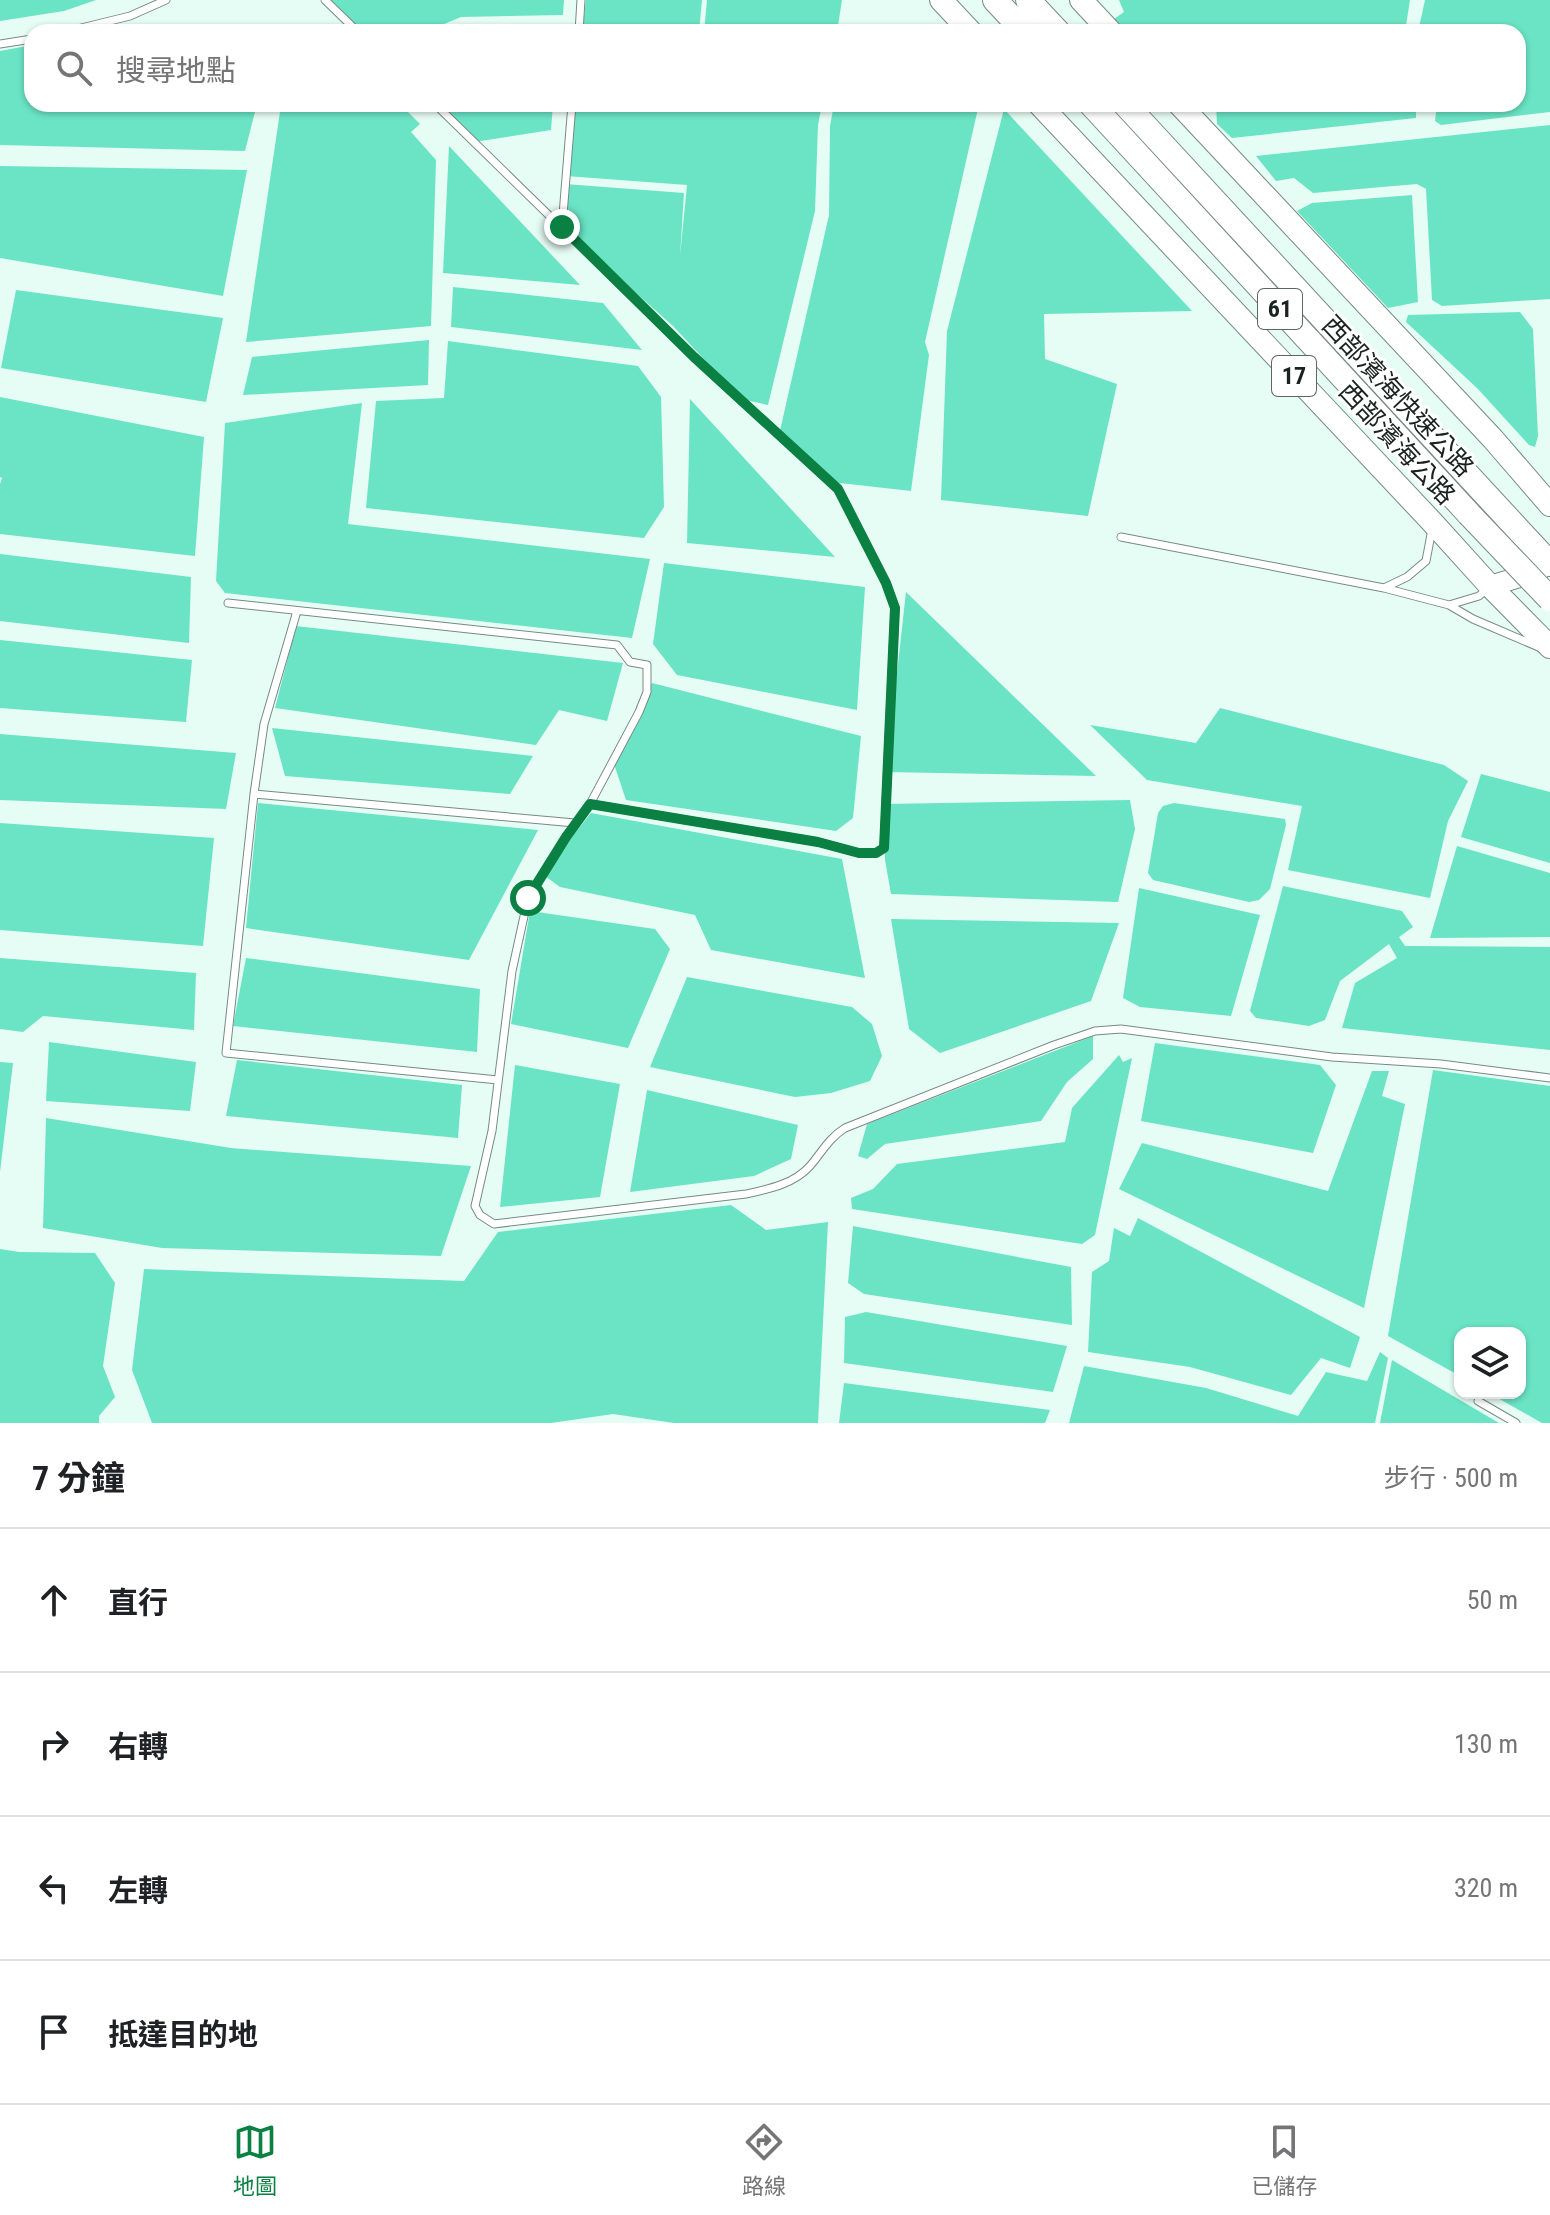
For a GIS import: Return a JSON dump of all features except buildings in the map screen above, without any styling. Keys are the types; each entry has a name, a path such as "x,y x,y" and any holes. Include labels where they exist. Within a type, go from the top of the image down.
{"highway":[{"path":"995,0 1018,24"},
{"path":"1028,0 1050,24"},
{"name":"西部濱海快速公路","path":"1098,112 1550,599"},
{"name":"西部濱海快速公路","path":"1132,112 1550,566"}],"main road":[{"path":"941,0 964,24"},
{"path":"1081,0 1104,24"},
{"name":"西部濱海公路","path":"1047,112 1550,649"},
{"path":"1186,112 1493,439 1550,505"}],"street":[{"path":"1490,586 1550,566"}],"lane":[{"path":"98,24 130,16 166,0"},
{"path":"325,0 350,24"},
{"path":"580,24 581,0"},
{"path":"0,44 24,40"},
{"path":"443,112 694,357 838,489 886,583 895,608 884,848 876,853 859,853 818,842 590,804"},
{"path":"562,227 571,112"},
{"path":"1384,588 1407,577 1426,561 1433,523"},
{"path":"1121,537 1384,588 1449,605 1473,619 1550,649"},
{"path":"1449,605 1479,596 1490,586"},
{"path":"228,603 617,645 630,662 647,665 647,692 639,712 590,804 528,898 512,971 492,1131 475,1206 480,1215 494,1224 769,1189 794,1179 809,1167 833,1135 845,1128 1095,1031 1121,1029 1332,1057 1441,1064 1550,1078"},
{"path":"297,611 264,724 226,1053 498,1080"},
{"path":"254,794 575,823"},
{"path":"1478,1401 1516,1423"}],"shaded area":[{"path":"0,0 96,0 64,11 0,21"},
{"path":"331,0 564,0 563,15 461,17 444,24 354,24"},
{"path":"586,0 702,0 700,24 583,24"},
{"path":"707,0 842,0 838,24 705,24"},
{"path":"1119,0 1410,0 1406,24 1118,24 1114,19 1124,12"},
{"path":"1425,0 1550,0 1550,112 1441,125 1435,121 1436,112 1526,112 1526,24 1420,24"},
{"path":"24,46 24,112 255,112 245,151 0,145 0,51"},
{"path":"280,112 408,112 420,124 411,132 436,160 431,326 246,342"},
{"path":"442,112 552,112 551,130 474,142"},
{"path":"571,112 820,112 815,211 768,405 741,399 673,326 562,227 565,184 684,193 680,256 687,185 566,176"},
{"path":"833,112 977,112 925,342 929,355 911,491 831,482 779,435 829,215"},
{"path":"1003,112 1007,112 1192,311 1044,314 1045,359 1117,384 1088,516 941,500 947,331"},
{"path":"1216,112 1416,112 1416,118 1232,138 1217,124"},
{"path":"1550,125 1550,299 1442,306 1432,300 1426,189 1417,184 1313,193 1294,178 1276,181 1256,156"},
{"path":"449,146 580,285 443,273"},
{"path":"0,166 247,170 223,296 0,258"},
{"path":"1412,195 1418,302 1388,308 1297,211 1312,203"},
{"path":"453,287 603,303 642,350 451,327"},
{"path":"16,290 223,318 206,402 1,368"},
{"path":"1520,312 1533,329 1538,436 1535,447 1529,445 1478,389 1406,322 1408,315"},
{"path":"429,340 428,385 243,395 252,357"},
{"path":"448,341 638,366 661,397 664,507 644,538 366,508 376,401 444,398"},
{"path":"0,397 204,437 195,556 0,534"},
{"path":"690,399 835,557 687,543"},
{"path":"362,403 348,524 650,559 632,638 225,593 216,581 225,423"},
{"path":"0,554 191,577 189,643 0,621"},
{"path":"664,563 865,587 857,710 677,675 653,644"},
{"path":"906,592 1096,776 886,772"},
{"path":"296,626 623,663 607,721 559,710 536,745 275,708"},
{"path":"0,640 192,660 186,722 0,708"},
{"path":"652,683 861,736 853,818 836,831 626,800 613,761"},
{"path":"1220,708 1444,765 1468,781 1448,821 1430,898 1288,870 1302,806 1147,780 1090,725 1196,743"},
{"path":"272,728 533,756 510,794 285,776"},
{"path":"0,734 236,753 226,809 0,800"},
{"path":"1481,774 1550,792 1550,863 1461,837"},
{"path":"1130,800 1135,829 1118,902 891,894 885,860 884,804"},
{"path":"258,803 538,830 469,960 246,928"},
{"path":"1174,803 1285,819 1270,889 1259,900 1249,902 1153,880 1148,873 1158,813 1163,806"},
{"path":"591,813 842,859 865,978 711,950 695,915 560,887 542,874"},
{"path":"0,823 214,838 203,946 0,930"},
{"path":"1457,846 1550,873 1550,937 1430,938"},
{"path":"1283,886 1402,911 1413,927 1399,937 1405,946 1550,947 1550,1050 1342,1028 1355,983 1397,958 1389,944 1340,981 1325,1020 1309,1026 1256,1018 1250,1011"},
{"path":"1139,888 1260,915 1231,1016 1140,1007 1123,998"},
{"path":"530,911 655,929 670,949 628,1048 511,1024"},
{"path":"891,919 1119,923 1091,1001 940,1053 909,1029"},
{"path":"0,958 196,973 194,1030 43,1016 23,1032 0,1029"},
{"path":"246,958 480,989 477,1052 233,1026"},
{"path":"687,977 852,1007 872,1024 882,1056 870,1081 831,1093 795,1097 650,1067"},
{"path":"1093,1036 1093,1059 1067,1082 1041,1121 885,1144 867,1159 858,1156 867,1124"},
{"path":"49,1042 196,1062 190,1111 46,1101"},
{"path":"1155,1043 1320,1065 1336,1085 1313,1153 1141,1121"},
{"path":"1119,1055 1123,1062 1132,1058 1095,1235 1082,1244 852,1209 851,1198 873,1189 897,1164 1065,1142 1072,1108"},
{"path":"237,1060 462,1085 458,1138 226,1116"},
{"path":"0,1062 13,1063 0,1172"},
{"path":"515,1065 620,1084 600,1197 500,1207"},
{"path":"1433,1070 1550,1086 1550,1423 1542,1423 1500,1399 1526,1399 1526,1327 1454,1327 1454,1373 1388,1336"},
{"path":"1372,1071 1389,1071 1382,1096 1405,1104 1364,1308 1119,1189 1142,1143 1328,1191"},
{"path":"647,1090 798,1125 791,1159 754,1176 630,1192"},
{"path":"46,1118 231,1148 471,1166 441,1256 162,1248 43,1228"},
{"path":"731,1205 766,1230 828,1222 818,1423 674,1423 613,1414 551,1423 152,1423 132,1370 144,1269 464,1281 498,1232"},
{"path":"1138,1218 1360,1337 1350,1368 1321,1358 1291,1395 1190,1367 1088,1352 1092,1272 1109,1261 1114,1228 1130,1236"},
{"path":"853,1226 1071,1267 1072,1325 864,1294 848,1283"},
{"path":"0,1249 95,1253 115,1283 103,1366 115,1397 99,1416 99,1423 0,1423"},
{"path":"866,1312 1067,1346 1053,1392 844,1363 845,1317"},
{"path":"1380,1352 1388,1358 1375,1423 1069,1423 1084,1366 1206,1388 1298,1416 1326,1372 1367,1381"},
{"path":"1392,1360 1499,1423 1380,1423"},
{"path":"844,1383 1050,1410 1045,1423 839,1423"}],"route":[{"path":"528,898 590,804 818,842 859,853 876,853 884,848 895,608 886,583 838,489 694,357 562,227"}]}
